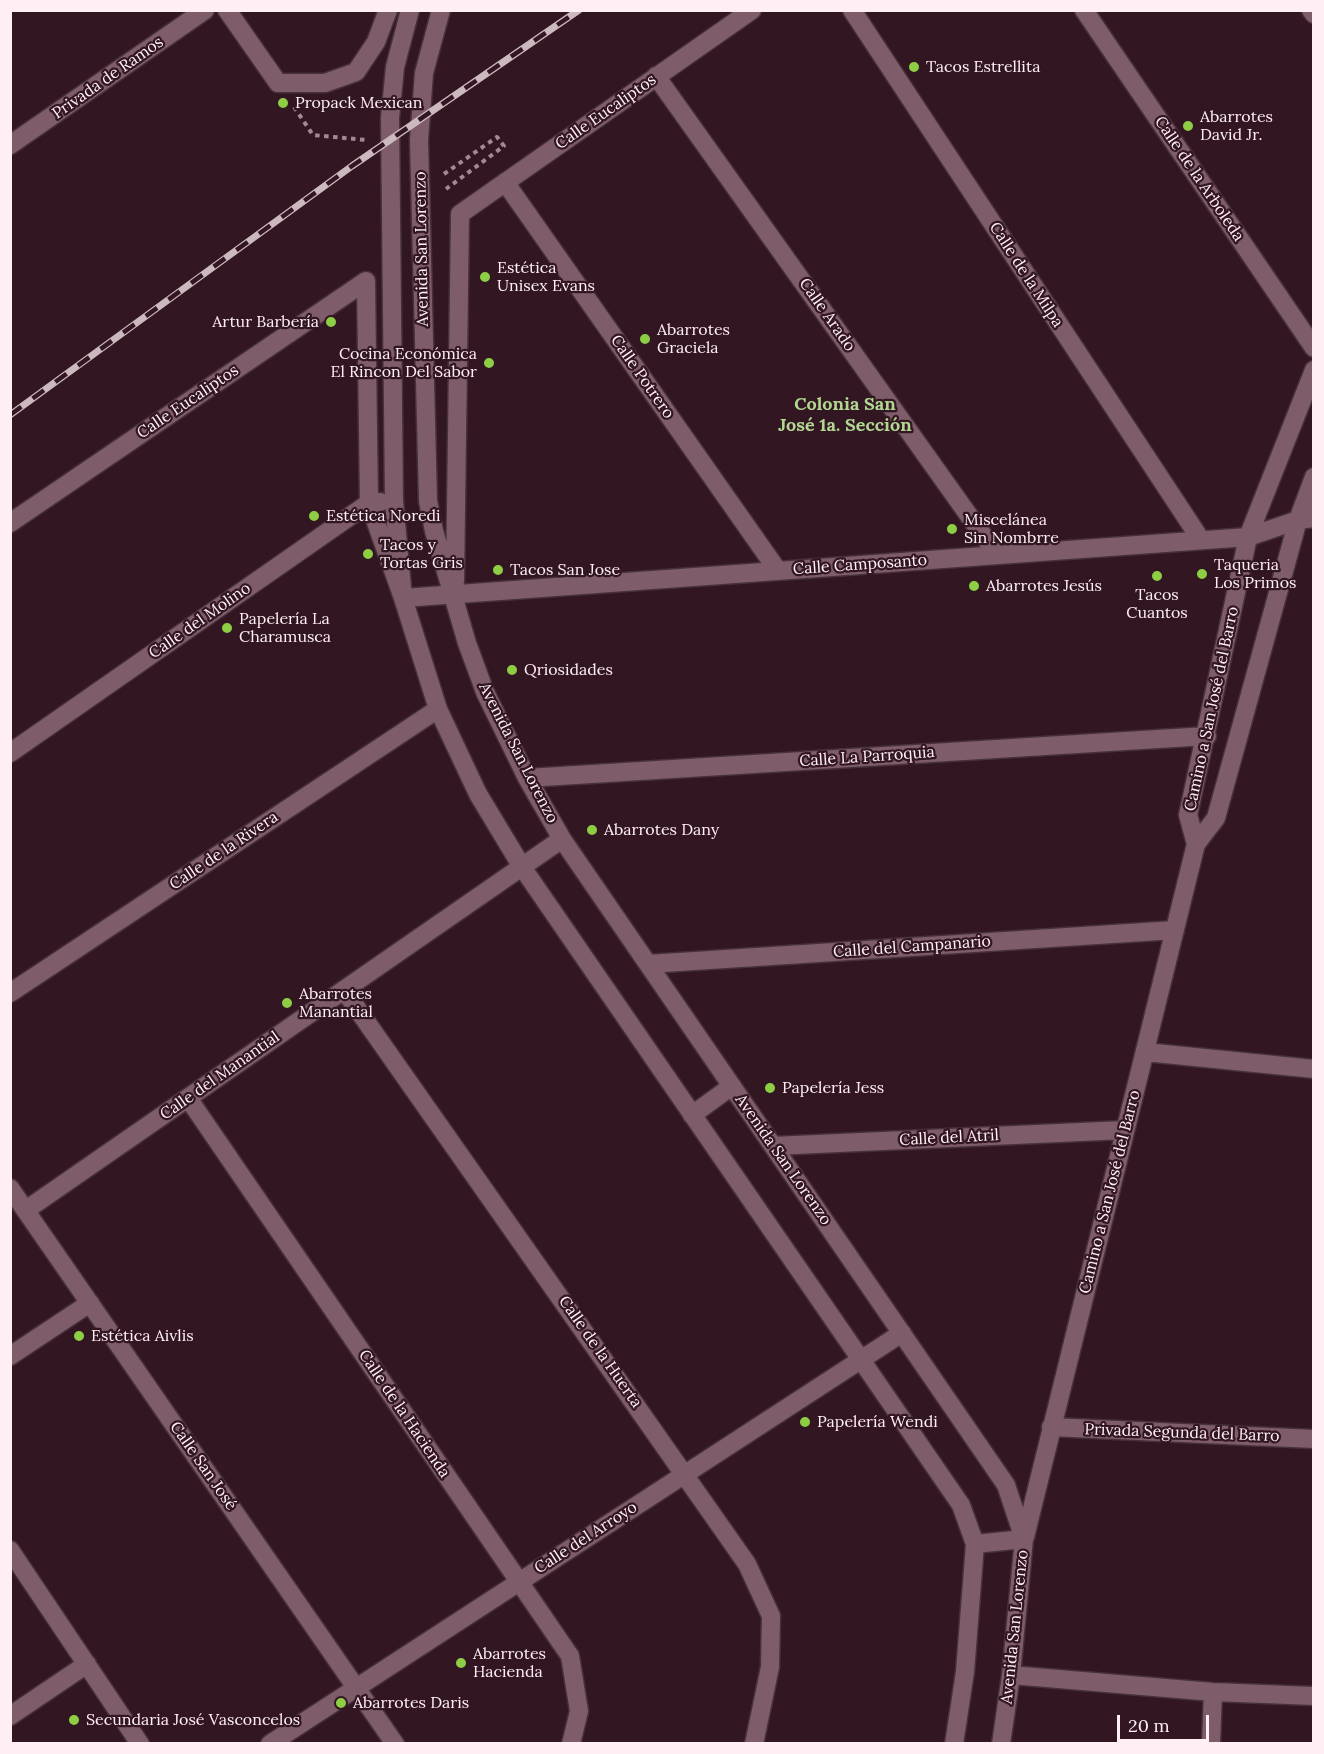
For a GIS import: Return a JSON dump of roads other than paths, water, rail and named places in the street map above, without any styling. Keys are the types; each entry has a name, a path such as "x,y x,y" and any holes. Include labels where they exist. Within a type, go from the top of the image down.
{"street":[{"name":"Privada de Ramos","path":"10,145 205,10"},
{"path":"227,10 278,83 325,83 357,72 376,42 388,10"},
{"name":"Avenida San Lorenzo","path":"403,598 394,501 390,118 395,67 410,10"},
{"name":"Avenida San Lorenzo","path":"441,10 424,73 420,120 428,501 434,531 467,643 485,692 527,778 562,839 1006,1485 1024,1539 1011,1675 1000,1743"},
{"name":"Calle Eucaliptos","path":"460,214 752,10"},
{"name":"Calle de la Milpa","path":"852,10 1201,540"},
{"name":"Calle de la Arboleda","path":"1084,10 1314,348"},
{"name":"Calle Arado","path":"656,76 997,555"},
{"name":"Calle Potrero","path":"505,182 778,571"},
{"name":"Avenida San Lorenzo","path":"454,594 460,214"},
{"name":"Avenida San Lorenzo","path":"366,281 369,503 403,598 438,709 478,794 522,867 961,1505 975,1544 965,1672 954,1743"},
{"name":"Calle Eucaliptos","path":"10,523 366,281"},
{"name":"Camino a San José del Barro","path":"1196,844 1188,815 1207,736 1248,537 1314,370"},
{"name":"Camino a San José del Barro","path":"1024,1539 1196,844 1215,818 1306,519 1314,477"},
{"path":"369,503 394,501"},
{"name":"Calle del Molino","path":"10,753 369,503"},
{"name":"Calle Camposanto","path":"403,598 1248,537 1306,519"},
{"name":"Calle de la Rivera","path":"10,993 438,709"},
{"name":"Calle La Parroquia","path":"527,778 1207,736"},
{"name":"Calle del Manantial","path":"26,1210 562,839"},
{"name":"Calle del Campanario","path":"648,964 1175,930"},
{"name":"Calle de la Huerta","path":"344,990 747,1564 771,1616 770,1667 754,1743"},
{"path":"1145,1052 1314,1069"},
{"path":"693,1115 732,1086"},
{"name":"Calle de la Hacienda","path":"188,1098 570,1656 579,1711 571,1743"},
{"name":"Calle del Atril","path":"773,1146 1125,1130"},
{"name":"Calle San José","path":"10,1188 395,1743"},
{"path":"10,1356 90,1303"},
{"name":"Calle del Arroyo","path":"270,1743 902,1333"},
{"name":"Privada Segunda del Barro","path":"1051,1427 1314,1438"},
{"path":"975,1544 1024,1539"},
{"path":"10,1550 140,1743"},
{"path":"10,1716 87,1664"},
{"path":"1011,1675 1213,1692 1314,1696"},
{"path":"1211,1743 1213,1692"}],"railway":[{"path":"10,415 352,166 579,10"}],"place":[{"name":"Tacos Estrellita","path":"914,67"},
{"name":"Propack Mexican","path":"283,103"},
{"name":"Abarrotes David Jr.","path":"1188,126"},
{"name":"Estética Unisex Evans","path":"485,277"},
{"name":"Artur Barbería","path":"331,322"},
{"name":"Abarrotes Graciela","path":"645,339"},
{"name":"Cocina Económica El Rincon Del Sabor","path":"489,363"},
{"name":"Estética Noredi","path":"314,516"},
{"name":"Miscelánea Sin Nombrre","path":"952,529"},
{"name":"Tacos y Tortas Gris","path":"368,554"},
{"name":"Tacos San Jose","path":"498,570"},
{"name":"Taqueria Los Primos","path":"1202,574"},
{"name":"Tacos Cuantos","path":"1157,576"},
{"name":"Abarrotes Jesús","path":"974,586"},
{"name":"Papelería La Charamusca","path":"227,628"},
{"name":"Qriosidades","path":"512,670"},
{"name":"Abarrotes Dany","path":"592,830"},
{"name":"Abarrotes Manantial","path":"287,1003"},
{"name":"Papelería Jess","path":"770,1088"},
{"name":"Estética Aivlis","path":"79,1336"},
{"name":"Papelería Wendi","path":"805,1422"},
{"name":"Abarrotes Hacienda","path":"461,1663"},
{"name":"Abarrotes Daris","path":"341,1703"},
{"name":"Secundaria José Vasconcelos","path":"74,1720"}],"district":[{"name":"Colonia San José 1a. Sección","path":"845,415"}]}
